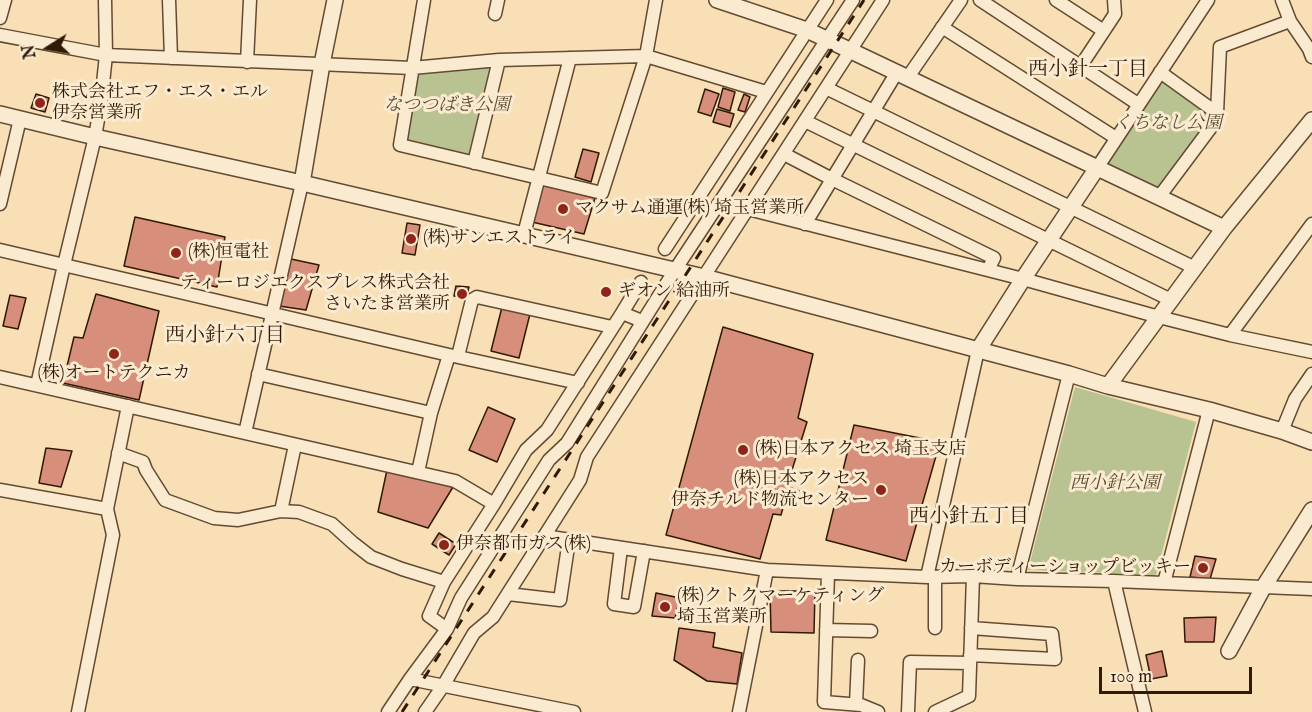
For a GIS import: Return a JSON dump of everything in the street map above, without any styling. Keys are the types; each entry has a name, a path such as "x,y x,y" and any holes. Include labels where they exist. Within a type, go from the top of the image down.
{"street":[{"path":"0,17 4,0"},
{"path":"38,385 95,137 106,55 105,0"},
{"path":"170,0 171,58"},
{"path":"246,62 250,0"},
{"path":"245,433 302,183 335,0"},
{"path":"424,0 400,145 602,193 646,56 656,0"},
{"path":"495,14 498,0"},
{"path":"666,249 827,0"},
{"path":"388,712 447,629 461,598 549,460 567,443 642,321 853,0"},
{"path":"425,712 474,633 493,617 508,594 580,480 587,457 883,0"},
{"path":"805,224 873,111 942,27 961,0"},
{"path":"980,0 1138,104"},
{"path":"1056,0 1104,31"},
{"path":"1080,66 1115,14 1114,0"},
{"path":"934,628 931,577 978,350 1048,240 1208,0"},
{"path":"1282,0 1290,21 1306,36 1312,57"},
{"path":"723,1 807,30 1224,228"},
{"path":"1159,197 1215,122 1220,47 1290,21"},
{"path":"942,27 1116,138"},
{"path":"0,35 106,55 412,68 499,60 646,56 766,92"},
{"path":"524,234 570,58"},
{"path":"474,163 499,60"},
{"path":"1160,72 1217,112"},
{"path":"778,74 798,84"},
{"path":"826,88 1195,268"},
{"path":"0,114 705,277 1108,386 1209,410 1312,442"},
{"path":"0,204 20,119"},
{"path":"1108,386 1224,228 1312,120"},
{"path":"805,121 852,146 1171,300"},
{"path":"784,154 994,258 988,270"},
{"path":"748,209 1023,279 1159,317 1312,352"},
{"path":"1230,335 1312,224"},
{"path":"0,250 578,383"},
{"path":"447,629 429,616 444,582 526,450 547,430 640,282"},
{"path":"418,472 431,413 454,355 472,300 477,297 612,327"},
{"path":"621,313 642,321"},
{"path":"258,374 431,413"},
{"path":"1017,579 1069,374"},
{"path":"1282,431 1295,399 1312,374"},
{"path":"0,377 455,481 494,504"},
{"path":"78,712 112,536 107,509 128,406"},
{"path":"1164,583 1209,410"},
{"path":"281,511 295,445"},
{"path":"118,453 143,462 165,500 214,518 238,520 281,511 298,512 332,524 370,557 444,582"},
{"path":"0,490 107,509"},
{"path":"1229,651 1263,588 1312,510"},
{"path":"544,536 767,570 1312,589"},
{"path":"508,594 560,600 569,540"},
{"path":"621,548 614,604 634,607 644,551"},
{"path":"739,712 767,570"},
{"path":"828,573 824,702 856,704 878,712"},
{"path":"935,712 969,696 972,576"},
{"path":"1114,581 1145,712"},
{"path":"908,712 910,663 970,659 1055,659 1052,634 971,628"},
{"path":"826,630 871,631"},
{"path":"856,704 858,660"},
{"path":"410,679 574,712"}],"green space":[{"name":"なつつばき公園","path":"490,67 493,70 473,154 467,157 407,143 404,138 416,74"},
{"name":"くちなし公園","path":"1162,80 1210,114 1210,118 1161,187 1156,188 1109,164 1108,159"},
{"name":"西小針公園","path":"1075,387 1196,422 1156,575 1028,570"}],"building":[{"path":"723,88 735,92 730,111 718,107"},
{"path":"705,89 719,94 711,116 698,112"},
{"path":"36,94 49,98 45,112 31,108"},
{"path":"744,94 750,97 745,112 738,110"},
{"path":"717,109 734,114 730,127 713,122"},
{"path":"583,149 599,153 591,182 575,177"},
{"path":"543,185 595,198 584,234 532,222"},
{"path":"135,217 225,237 217,287 124,266"},
{"path":"407,223 420,225 415,255 402,253"},
{"path":"291,259 319,265 306,310 279,306"},
{"path":"456,286 469,287 466,298 454,296"},
{"path":"96,294 159,311 139,400 63,383 74,337 83,338"},
{"path":"10,295 26,298 18,329 3,326"},
{"path":"502,307 530,314 519,358 491,351"},
{"path":"723,327 813,354 798,418 807,422 787,486 799,491 793,508 784,504 781,515 773,514 760,559 666,535"},
{"path":"488,407 515,419 497,462 469,450"},
{"path":"854,425 940,442 906,561 826,540"},
{"path":"46,448 72,451 61,487 39,483"},
{"path":"387,470 453,487 428,528 378,512"},
{"path":"439,533 456,544 449,555 432,544"},
{"path":"1195,556 1216,559 1210,579 1190,577"},
{"path":"770,591 815,591 814,633 771,632"},
{"path":"656,593 680,598 675,618 652,616"},
{"path":"1216,617 1214,642 1185,642 1184,618"},
{"path":"679,628 715,633 713,647 742,653 737,684 707,681 674,660"},
{"path":"1162,651 1167,676 1151,679 1146,655"}],"railway":[{"path":"402,712 864,0"}],"place":[{"name":"株式会社エフ・エス・エル 伊奈営業所","path":"40,103"},
{"name":"マクサム通運(株) 埼玉営業所","path":"563,209"},
{"name":"(株)サンエストライ","path":"411,239"},
{"name":"(株)恒電社","path":"176,253"},
{"name":"ギオン 給油所","path":"606,292"},
{"name":"ティーロジエクスプレス株式会社 さいたま営業所","path":"462,294"},
{"name":"(株)オートテクニカ","path":"114,354"},
{"name":"(株)日本アクセス 埼玉支店","path":"743,450"},
{"name":"(株)日本アクセス 伊奈チルド物流センター","path":"881,490"},
{"name":"伊奈都市ガス(株)","path":"444,545"},
{"name":"カーボディーショップビッキー","path":"1203,568"},
{"name":"(株)クトクマーケティング 埼玉営業所","path":"665,607"}],"district":[{"name":"西小針一丁目","path":"1088,71"},
{"name":"西小針六丁目","path":"225,337"},
{"name":"西小針五丁目","path":"969,518"}]}
